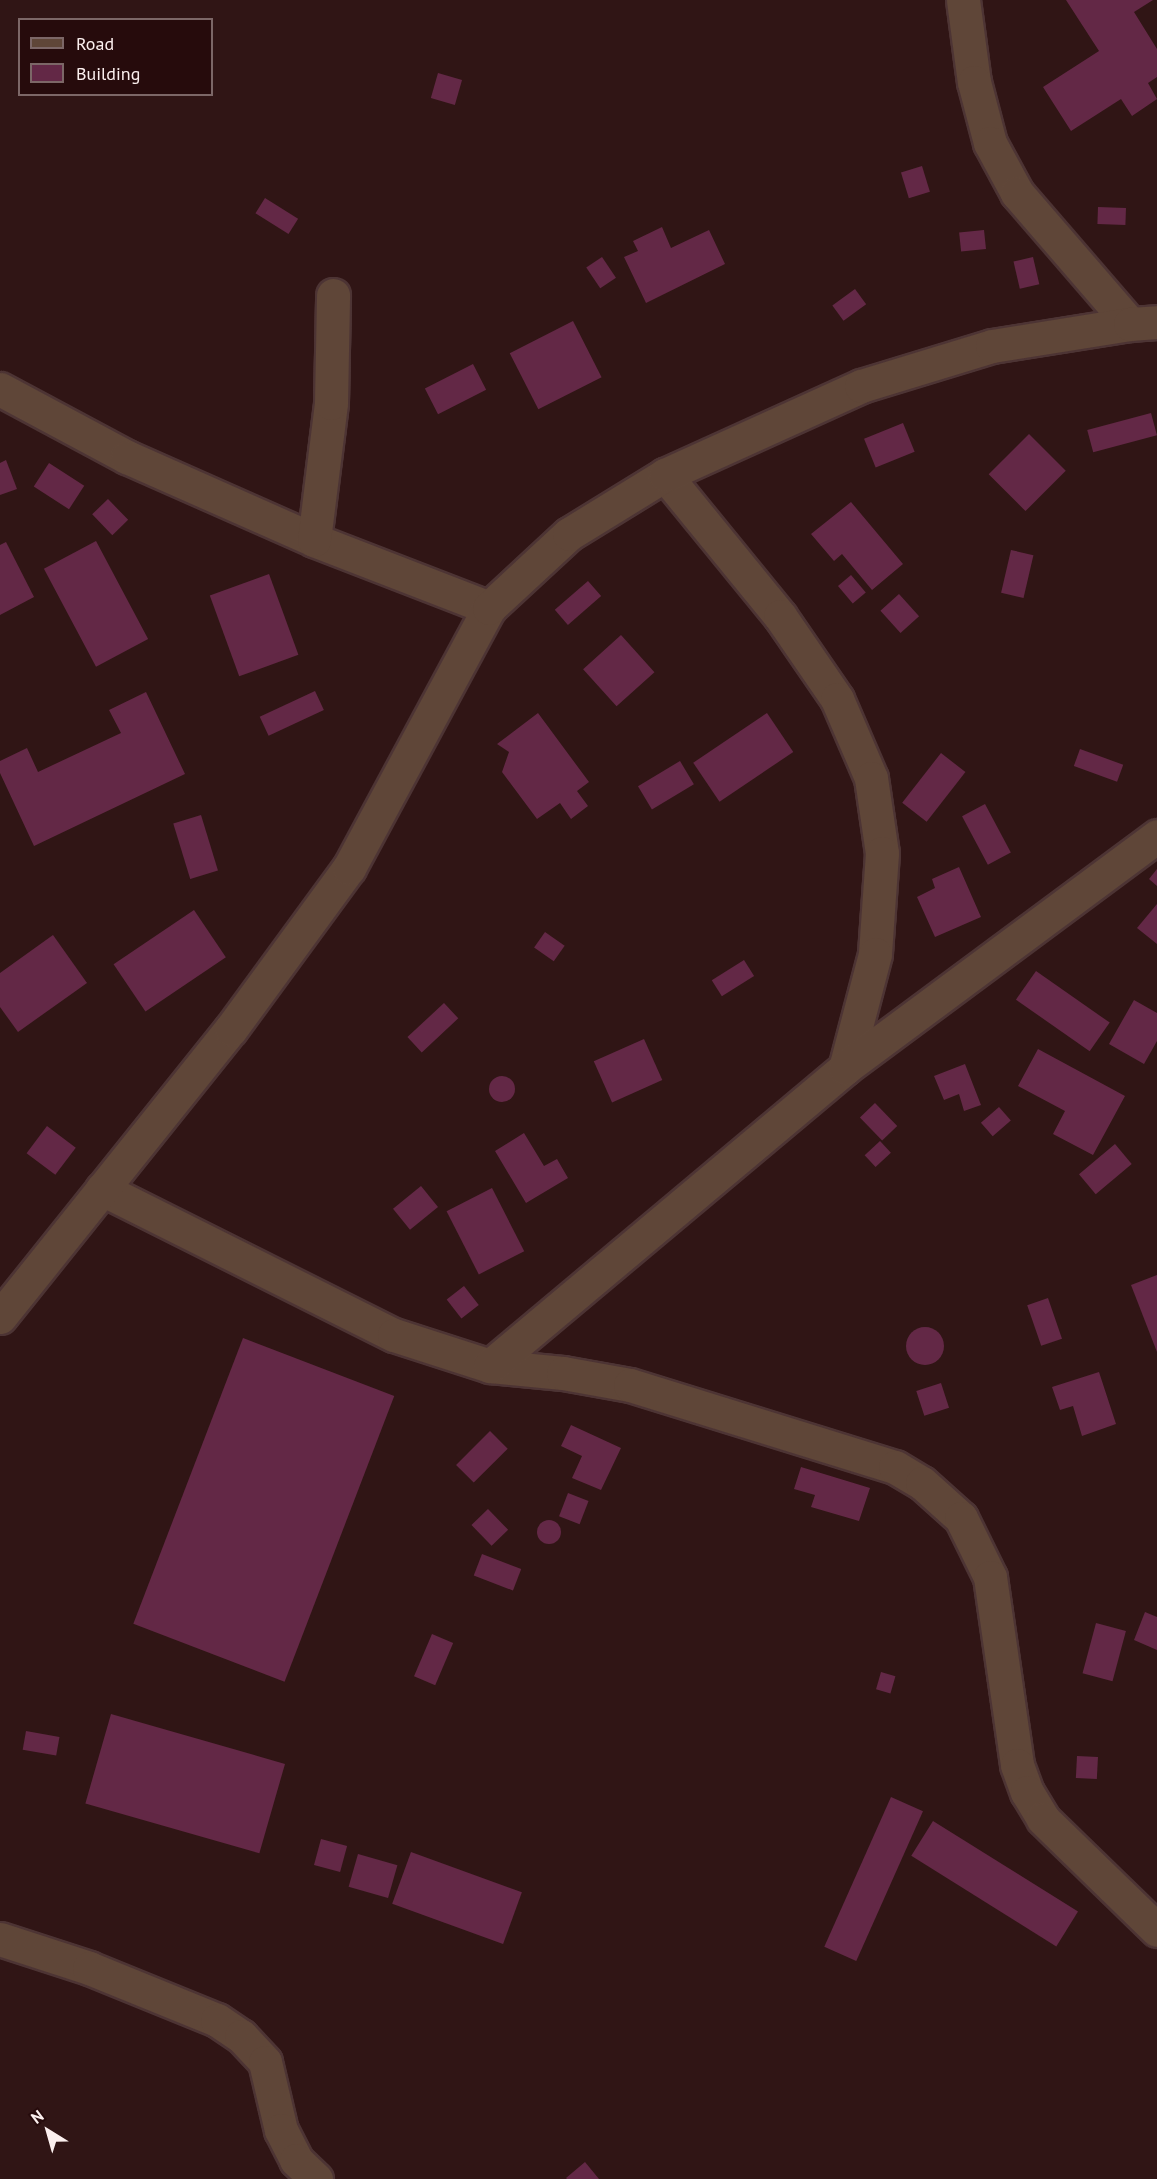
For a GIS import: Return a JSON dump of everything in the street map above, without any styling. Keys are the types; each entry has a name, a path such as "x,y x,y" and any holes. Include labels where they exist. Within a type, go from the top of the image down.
{"street":[{"path":"963,0 974,82 990,142 1017,193 1143,323"},
{"path":"314,540 331,403 333,295"},
{"path":"0,1317 231,1029 349,868 489,608 569,534 665,475 861,386 992,346 1143,323"},
{"path":"0,389 127,457 314,540 489,608"},
{"path":"665,475 780,616 831,690 871,778 882,853 875,954 845,1068"},
{"path":"490,1366 845,1068 1157,836"},
{"path":"102,1189 394,1335 490,1366 563,1373 630,1385 896,1467 922,1483 961,1518 990,1577 1017,1766 1027,1792 1043,1819 1157,1929"},
{"path":"0,1939 89,1968 217,2020 241,2036 265,2062 281,2130 296,2160 316,2179"}],"building":[{"path":"1066,0 1153,0 1134,12 1157,49 1157,77 1148,83 1157,99 1132,116 1121,99 1071,131 1043,87 1099,51"},
{"path":"438,73 462,80 455,105 431,98"},
{"path":"922,166 930,192 909,198 901,172"},
{"path":"265,198 298,219 289,234 255,213"},
{"path":"1098,207 1126,208 1125,225 1097,224"},
{"path":"662,227 671,248 709,230 725,264 646,303 624,257 638,251 633,241"},
{"path":"984,230 986,249 961,252 959,233"},
{"path":"602,257 616,278 600,288 586,268"},
{"path":"1033,257 1039,284 1020,289 1014,261"},
{"path":"855,289 866,304 844,321 832,305"},
{"path":"573,321 602,377 538,409 510,353"},
{"path":"473,364 486,390 438,414 425,389"},
{"path":"1151,413 1157,435 1093,452 1087,430"},
{"path":"903,423 915,452 876,467 864,439"},
{"path":"1029,434 1066,471 1025,511 989,474"},
{"path":"6,460 17,489 0,495 0,463"},
{"path":"49,463 84,486 69,509 34,486"},
{"path":"108,499 128,520 112,535 92,514"},
{"path":"851,502 903,564 872,590 842,554 834,561 811,534"},
{"path":"96,541 148,639 96,667 44,569"},
{"path":"6,542 34,597 0,615 0,545"},
{"path":"1011,550 1033,555 1024,598 1001,593"},
{"path":"269,574 298,655 239,676 210,596"},
{"path":"851,575 866,593 853,604 838,586"},
{"path":"588,581 601,596 568,625 555,610"},
{"path":"899,594 919,616 900,633 880,611"},
{"path":"621,635 654,672 617,706 583,669"},
{"path":"315,691 324,710 269,736 260,717"},
{"path":"146,692 185,774 34,846 0,773 0,761 27,748 38,772 121,733 109,710"},
{"path":"538,713 589,782 577,791 588,806 571,819 560,803 537,819 502,772 509,752 497,744"},
{"path":"767,713 793,752 719,802 693,763"},
{"path":"1080,749 1123,765 1117,782 1074,766"},
{"path":"941,753 965,772 927,822 902,803"},
{"path":"680,761 694,784 652,809 638,786"},
{"path":"985,804 1011,853 988,865 962,816"},
{"path":"201,815 218,870 190,879 173,823"},
{"path":"959,867 981,917 935,937 917,897 935,888 932,879"},
{"path":"1157,869 1157,886 1149,879"},
{"path":"1157,904 1157,944 1137,928"},
{"path":"194,910 226,957 145,1011 114,964"},
{"path":"545,932 565,946 554,961 534,948"},
{"path":"53,935 87,983 18,1032 0,1007 0,973"},
{"path":"744,960 754,976 722,996 712,980"},
{"path":"1036,971 1110,1023 1090,1051 1016,1000"},
{"path":"1134,1000 1157,1013 1157,1041 1144,1064 1109,1044"},
{"path":"444,1003 458,1018 422,1052 407,1037"},
{"path":"644,1039 662,1080 612,1102 594,1061"},
{"path":"1038,1049 1125,1096 1093,1155 1053,1134 1065,1111 1018,1086"},
{"path":"965,1064 981,1105 964,1111 959,1094 944,1100 934,1076"},
{"path":"502,1076 511,1080 515,1089 511,1098 502,1102 493,1098 489,1089 493,1080"},
{"path":"875,1103 897,1126 882,1141 860,1118"},
{"path":"999,1107 1011,1121 993,1136 981,1123"},
{"path":"47,1126 76,1148 55,1175 27,1153"},
{"path":"524,1133 544,1166 557,1159 568,1178 526,1203 495,1151"},
{"path":"880,1141 891,1153 876,1167 865,1155"},
{"path":"1115,1144 1132,1164 1096,1194 1079,1174"},
{"path":"421,1186 438,1207 410,1230 393,1209"},
{"path":"492,1188 524,1251 479,1274 447,1211"},
{"path":"1157,1275 1157,1352 1131,1285"},
{"path":"464,1286 479,1305 461,1318 447,1300"},
{"path":"1048,1298 1062,1339 1041,1346 1027,1305"},
{"path":"925,1327 939,1332 944,1346 939,1360 925,1365 911,1360 906,1346 911,1332"},
{"path":"243,1338 394,1396 285,1682 133,1624"},
{"path":"1099,1372 1116,1424 1082,1436 1073,1406 1060,1410 1052,1387"},
{"path":"941,1383 949,1408 924,1416 916,1391"},
{"path":"571,1425 621,1448 601,1490 572,1478 582,1456 561,1446"},
{"path":"490,1431 508,1449 474,1483 456,1465"},
{"path":"801,1467 870,1488 859,1521 811,1507 815,1495 794,1489"},
{"path":"568,1493 589,1501 580,1524 559,1516"},
{"path":"488,1509 508,1530 492,1546 471,1525"},
{"path":"549,1520 557,1524 561,1532 557,1540 549,1544 541,1540 537,1532 541,1524"},
{"path":"482,1554 521,1569 513,1591 474,1575"},
{"path":"1145,1612 1157,1617 1157,1650 1134,1640"},
{"path":"1096,1623 1126,1631 1112,1681 1083,1673"},
{"path":"432,1634 453,1643 435,1685 414,1676"},
{"path":"881,1672 895,1676 890,1693 876,1689"},
{"path":"111,1714 285,1764 259,1853 85,1803"},
{"path":"26,1731 59,1737 56,1756 23,1750"},
{"path":"1077,1756 1098,1757 1097,1779 1076,1778"},
{"path":"891,1797 923,1811 856,1961 824,1947"},
{"path":"933,1821 1078,1912 1056,1946 911,1856"},
{"path":"321,1839 347,1846 340,1872 314,1865"},
{"path":"411,1852 522,1892 503,1944 392,1904"},
{"path":"358,1854 397,1865 388,1898 349,1887"},
{"path":"585,2162 599,2179 566,2178"}]}
